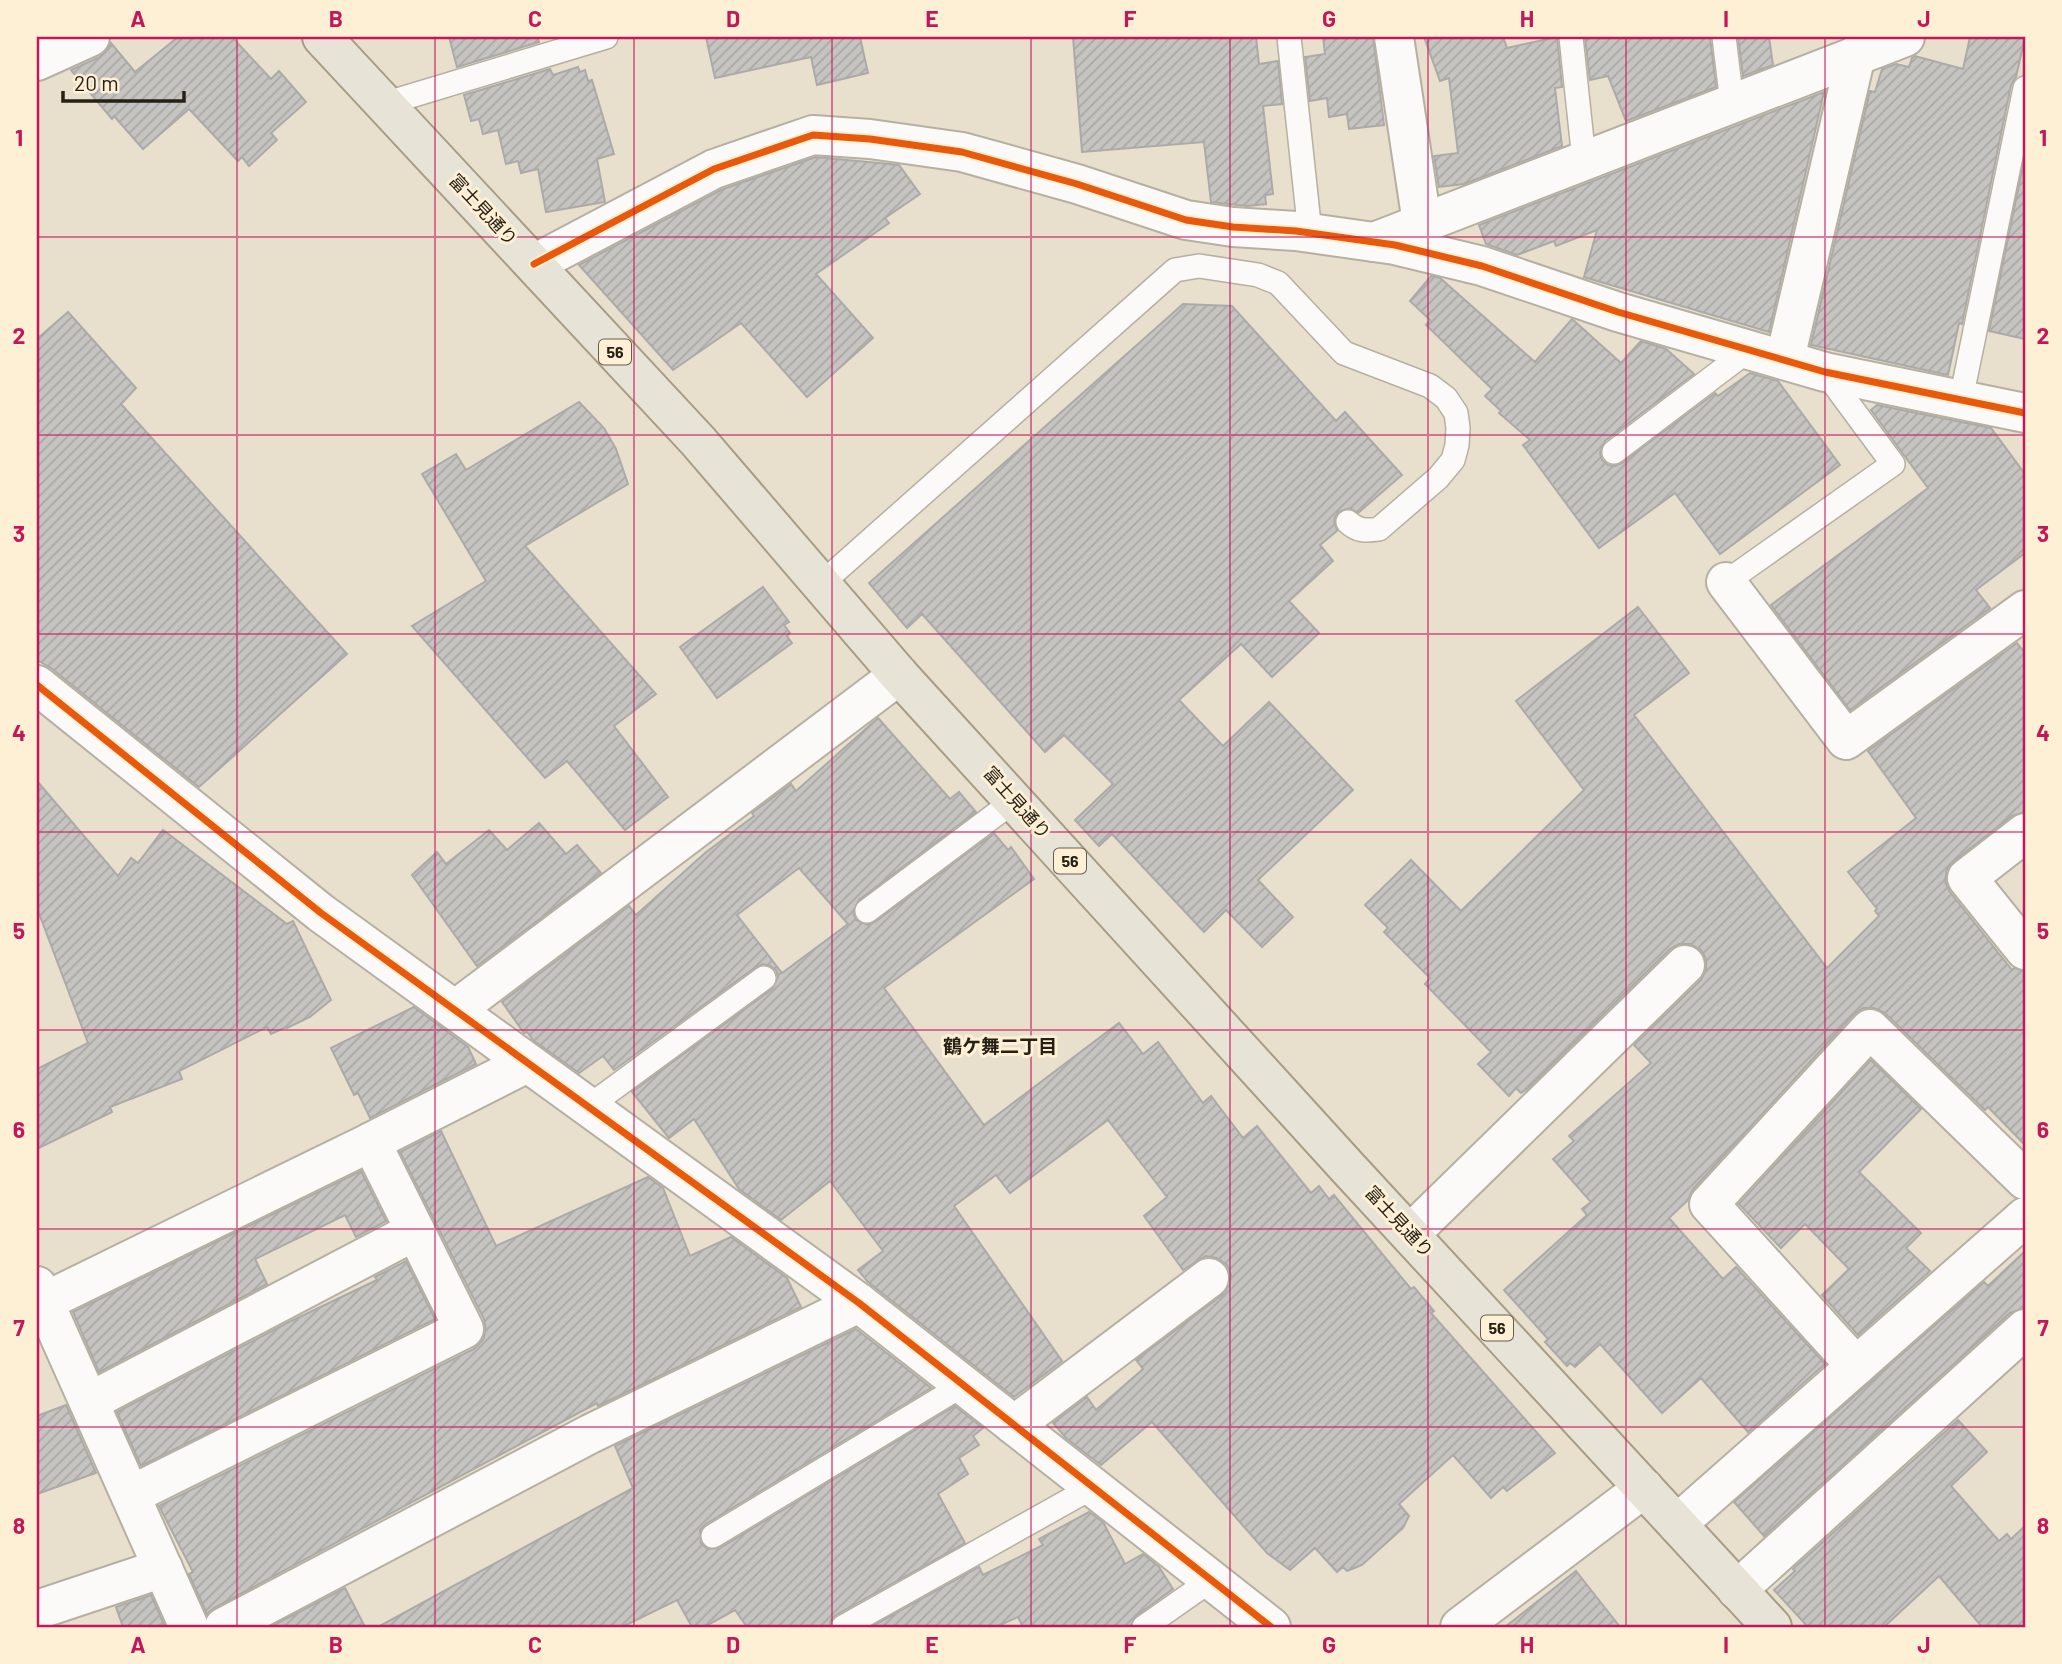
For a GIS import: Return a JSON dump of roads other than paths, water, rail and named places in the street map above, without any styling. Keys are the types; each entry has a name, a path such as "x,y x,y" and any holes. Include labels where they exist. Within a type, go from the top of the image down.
{"main road":[{"name":"富士見通り","path":"322,37 698,441 899,676 1772,1627"}],"street":[{"path":"37,61 90,37"},
{"path":"1394,37 1422,223"},
{"path":"1374,242 1905,37"},
{"path":"1767,354 1856,55"},
{"path":"534,264 714,169 813,135 870,139 962,152 1077,184 1186,220 1395,245 1482,267 1618,312 1825,372 2025,413"},
{"path":"1726,582 1846,740 2025,610"},
{"path":"455,1010 899,676"},
{"path":"37,685 321,913 859,1303 1271,1627"},
{"path":"2025,833 1967,878 2025,950"},
{"path":"1410,1234 1685,965"},
{"path":"1856,1366 1710,1204 1719,1194 1870,1029 2025,1180"},
{"path":"189,1627 40,1294 371,1142 527,1063"},
{"path":"131,1495 464,1329 371,1142"},
{"path":"1677,1524 2025,1217"},
{"path":"89,1402 415,1231"},
{"path":"1014,1425 1209,1278"},
{"path":"224,1627 590,1434 859,1303"},
{"path":"1737,1590 2025,1329"},
{"path":"1460,1627 1644,1488"},
{"path":"37,1610 163,1568"}],"lane":[{"path":"384,104 606,37"},
{"path":"1289,37 1310,233"},
{"path":"1571,37 1584,160"},
{"path":"1724,37 1732,103"},
{"path":"1961,399 2025,88"},
{"path":"821,584 1175,270 1199,266 1258,275 1278,284 1344,353 1430,386 1446,398 1456,412 1457,445 1453,460 1438,478 1378,529 1358,529 1348,522"},
{"path":"1614,452 1767,354"},
{"path":"1726,582 1893,464 1825,372"},
{"path":"867,911 1015,800"},
{"path":"588,1107 764,978"},
{"path":"713,1536 962,1385"},
{"path":"843,1627 1093,1487"},
{"path":"1144,1627 1211,1580"}],"district":[{"name":"鶴ケ舞二丁目","path":"1000,1046"}]}
